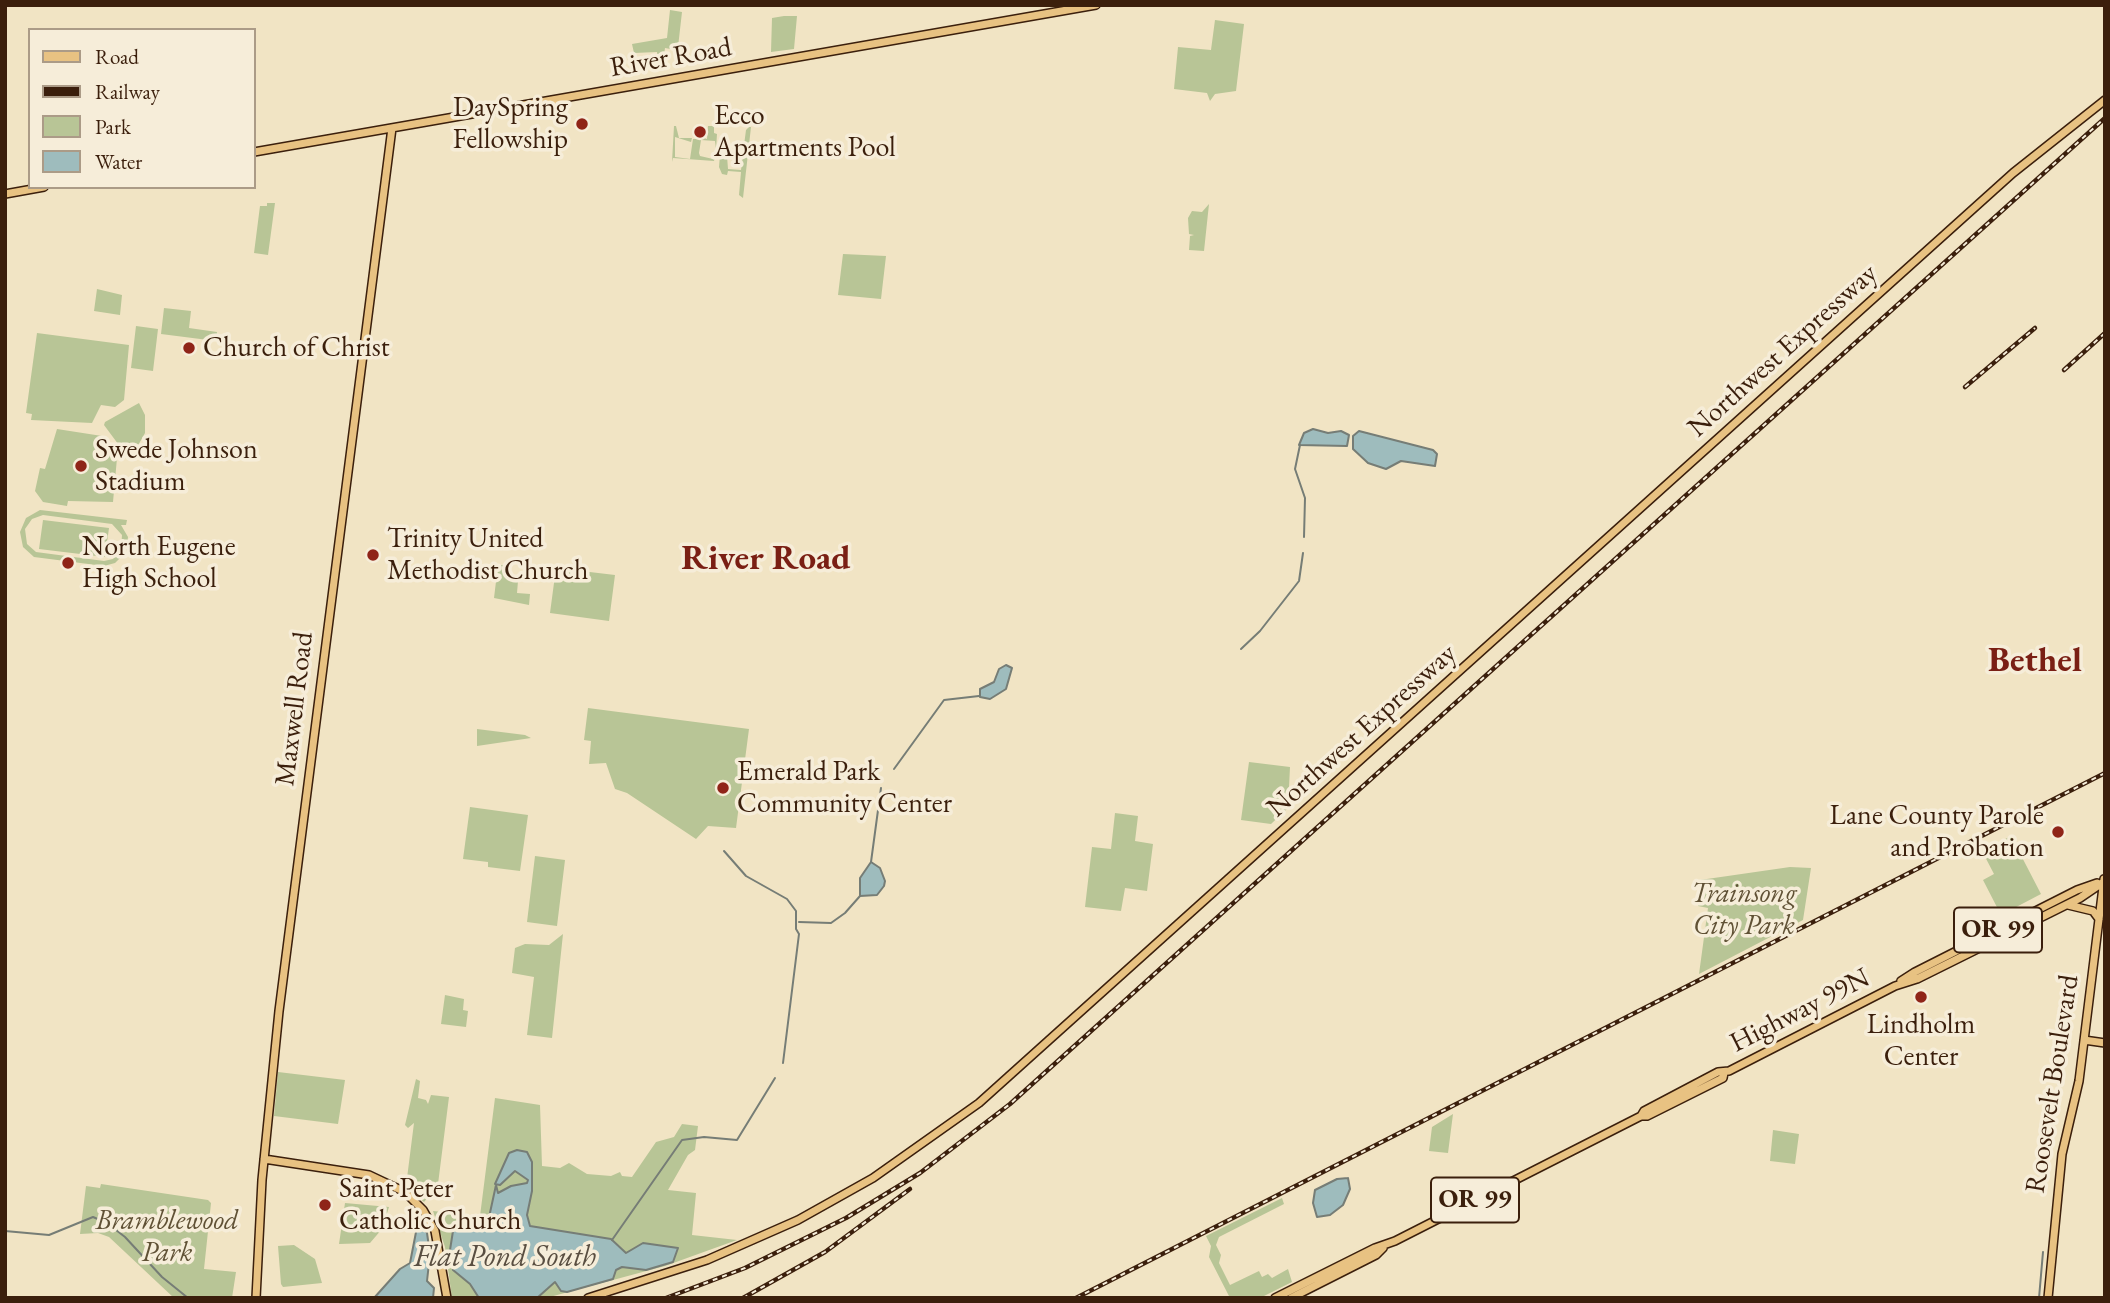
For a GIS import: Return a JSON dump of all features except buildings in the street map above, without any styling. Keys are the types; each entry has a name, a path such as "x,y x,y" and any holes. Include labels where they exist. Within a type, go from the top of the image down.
{"main road":[{"name":"River Road","path":"256,152 1096,5"},
{"name":"Northwest Expressway","path":"588,1298 707,1260 798,1220 873,1178 979,1103 1993,191 2105,100"},
{"name":"Maxwell Road","path":"256,1298 264,1160 319,683 391,128"},
{"path":"5,194 33,189"},
{"name":"Highway 99N","path":"1895,986 1917,979 2064,905 2105,879"},
{"name":"Highway 99N","path":"1275,1298 1374,1248 1383,1247 1640,1116 1647,1116 1715,1082 1724,1073 1895,986 1915,972 2055,901 2105,879"},
{"name":"Roosevelt Boulevard","path":"2048,1298 2062,1154 2079,1081 2105,879"},
{"path":"2064,905 2080,905 2094,911 2099,919"},
{"path":"2084,1040 2105,1043"},
{"path":"264,1160 369,1175 405,1192 423,1210 435,1231 447,1298"},
{"name":"Highway 99N","path":"1291,1298 1376,1255 1383,1247"}],"green space":[{"path":"670,10 682,12 678,47 676,50 665,48 662,69 659,69 657,52 634,53 632,44 667,38"},
{"path":"797,16 794,49 771,52 772,18"},
{"path":"1215,20 1244,24 1236,91 1215,94 1210,101 1207,93 1174,89 1178,47 1211,50"},
{"path":"674,126 679,138 692,138 691,142 675,137 675,157 690,159 693,139 698,139 697,127 705,128 704,138 707,139 708,126 714,126 714,133 717,134 716,149 715,141 701,140 699,153 700,156 713,159 716,152 714,161 673,158 672,162"},
{"path":"749,127 743,198 739,195 741,172 728,171 727,175 722,174 719,167 720,155 727,156 728,169 741,170 743,155 729,151 743,153 746,130"},
{"path":"267,203 275,203 268,255 254,253 260,206 267,206"},
{"path":"1209,204 1204,251 1189,250 1190,236 1194,235 1189,234 1188,218 1192,211 1202,212"},
{"path":"843,254 886,256 881,299 838,295"},
{"path":"97,289 122,295 120,315 94,311"},
{"path":"164,308 191,311 189,328 217,332 216,341 161,334"},
{"path":"136,326 158,329 153,371 131,368"},
{"path":"37,333 129,345 124,400 115,407 101,405 92,423 31,420 32,414 26,413"},
{"path":"139,403 145,415 145,433 136,449 127,456 104,425"},
{"name":"Swede Johnson Stadium","path":"57,429 102,436 111,446 117,458 113,502 68,501 67,506 43,502 35,491 40,468 45,469"},
{"path":"40,510 127,520 126,525 121,525 128,537 126,552 115,563 104,566 34,557 23,547 20,532 26,518","holes":["43,515 112,524 122,535 121,550 113,559 104,561 36,552 27,544 25,529 32,519"]},
{"path":"43,520 109,528 105,557 39,549"},
{"path":"498,565 511,565 509,580 518,581 517,593 530,594 529,605 494,598"},
{"path":"556,568 615,575 609,621 550,613"},
{"path":"588,708 749,729 736,828 708,826 696,839 627,793 615,789 606,763 589,764 591,741 584,740"},
{"path":"477,729 525,735 531,738 477,746"},
{"path":"1249,762 1290,767 1288,808 1271,824 1241,820"},
{"path":"470,807 528,815 520,871 488,867 488,862 463,859"},
{"path":"1115,813 1138,816 1135,841 1153,844 1147,891 1125,888 1121,911 1085,907 1092,847 1111,849"},
{"path":"2011,836 2041,894 2001,915 1983,880 1994,874 1982,851"},
{"path":"535,856 565,860 557,926 527,922"},
{"name":"Trainsong City Park","path":"1790,867 1811,868 1803,920 1699,974 1708,908 1698,906 1700,880"},
{"path":"563,934 552,1038 527,1035 534,977 512,973 515,948 525,944 549,945"},
{"path":"445,995 464,999 463,1010 468,1011 466,1027 441,1024"},
{"path":"278,1072 345,1080 338,1124 274,1116"},
{"path":"416,1079 420,1081 418,1098 426,1100 428,1104 431,1095 449,1097 438,1184 433,1184 430,1195 424,1202 406,1186 414,1123 408,1128 405,1125"},
{"path":"495,1098 540,1105 542,1166 560,1168 569,1163 587,1174 611,1176 620,1172 622,1176 632,1177 656,1142 674,1137 682,1124 698,1126 695,1150 688,1155 668,1190 696,1193 692,1235 737,1240 665,1266 546,1298 452,1298 445,1247 433,1211 480,1216"},
{"path":"1453,1114 1448,1153 1429,1151 1432,1127"},
{"path":"1773,1130 1799,1134 1795,1164 1770,1161"},
{"name":"Bramblewood Park","path":"101,1184 208,1200 211,1203 204,1269 236,1272 232,1298 174,1298 109,1237 98,1233 80,1234 86,1186 100,1188"},
{"path":"1282,1198 1284,1204 1219,1237 1216,1245 1221,1255 1219,1263 1230,1285 1259,1271 1262,1277 1268,1274 1272,1278 1288,1269 1292,1282 1260,1298 1230,1298 1209,1257 1211,1246 1206,1236"},
{"path":"345,1203 389,1207 382,1229 370,1243 339,1244"},
{"path":"294,1245 315,1259 322,1283 283,1287 278,1246"}],"water":[{"path":"1313,429 1328,433 1341,431 1349,435 1347,446 1299,445 1304,433"},
{"path":"1359,431 1433,450 1437,454 1435,466 1401,461 1386,469 1368,463 1353,449 1353,436"},
{"path":"1006,665 1012,668 1006,689 990,699 980,697 980,689 994,682 999,669"},
{"path":"871,862 880,868 884,886 877,895 860,896 860,878"},
{"name":"Flat Pond South","path":"517,1150 527,1152 532,1162 532,1191 527,1215 530,1226 611,1239 626,1253 643,1243 678,1248 673,1262 646,1270 622,1267 616,1270 613,1279 567,1292 561,1291 555,1282 537,1298 479,1298 470,1284 453,1270 450,1250 453,1231 459,1224 488,1222 496,1185 498,1193 511,1186 527,1183 528,1180 515,1171 500,1185 495,1184 509,1153"},
{"path":"1348,1178 1350,1189 1343,1205 1330,1215 1317,1217 1313,1203 1315,1190 1337,1179"},
{"path":"417,1227 423,1227 427,1233 430,1254 427,1281 434,1288 433,1298 374,1298 400,1269 410,1263"}],"waterway":[{"path":"1300,445 1295,469 1305,498 1304,537"},
{"path":"1241,649 1260,631 1299,581 1303,553"},
{"path":"894,769 944,700 979,696"},
{"path":"871,862 881,788"},
{"path":"724,851 746,876 787,899 796,911 796,929 799,934 783,1063"},
{"path":"799,922 831,923 845,913 860,896"},
{"path":"612,1240 682,1140 704,1137 737,1140 775,1078"},
{"path":"5,1231 49,1235 93,1217 107,1223 125,1237 162,1277 188,1298"},
{"path":"2039,1298 2043,1252"}],"railway":[{"path":"666,1298 745,1268 846,1218 920,1173 1010,1104 2105,118"},
{"path":"1965,387 2035,328"},
{"path":"2064,370 2105,333"},
{"path":"1076,1298 2105,773"},
{"path":"743,1298 825,1252 910,1189"}],"place":[{"name":"DaySpring Fellowship","path":"582,124"},
{"name":"Ecco Apartments Pool","path":"700,132"},
{"name":"Church of Christ","path":"189,348"},
{"name":"Swede Johnson Stadium","path":"81,466"},
{"name":"Trinity United Methodist Church","path":"373,555"},
{"name":"North Eugene High School","path":"68,563"},
{"name":"Emerald Park Community Center","path":"723,788"},
{"name":"Lane County Parole and Probation","path":"2058,832"},
{"name":"Lindholm Center","path":"1921,997"},
{"name":"Saint Peter Catholic Church","path":"325,1205"}],"district":[{"name":"River Road","path":"766,559"},
{"name":"Bethel","path":"2035,661"}]}
